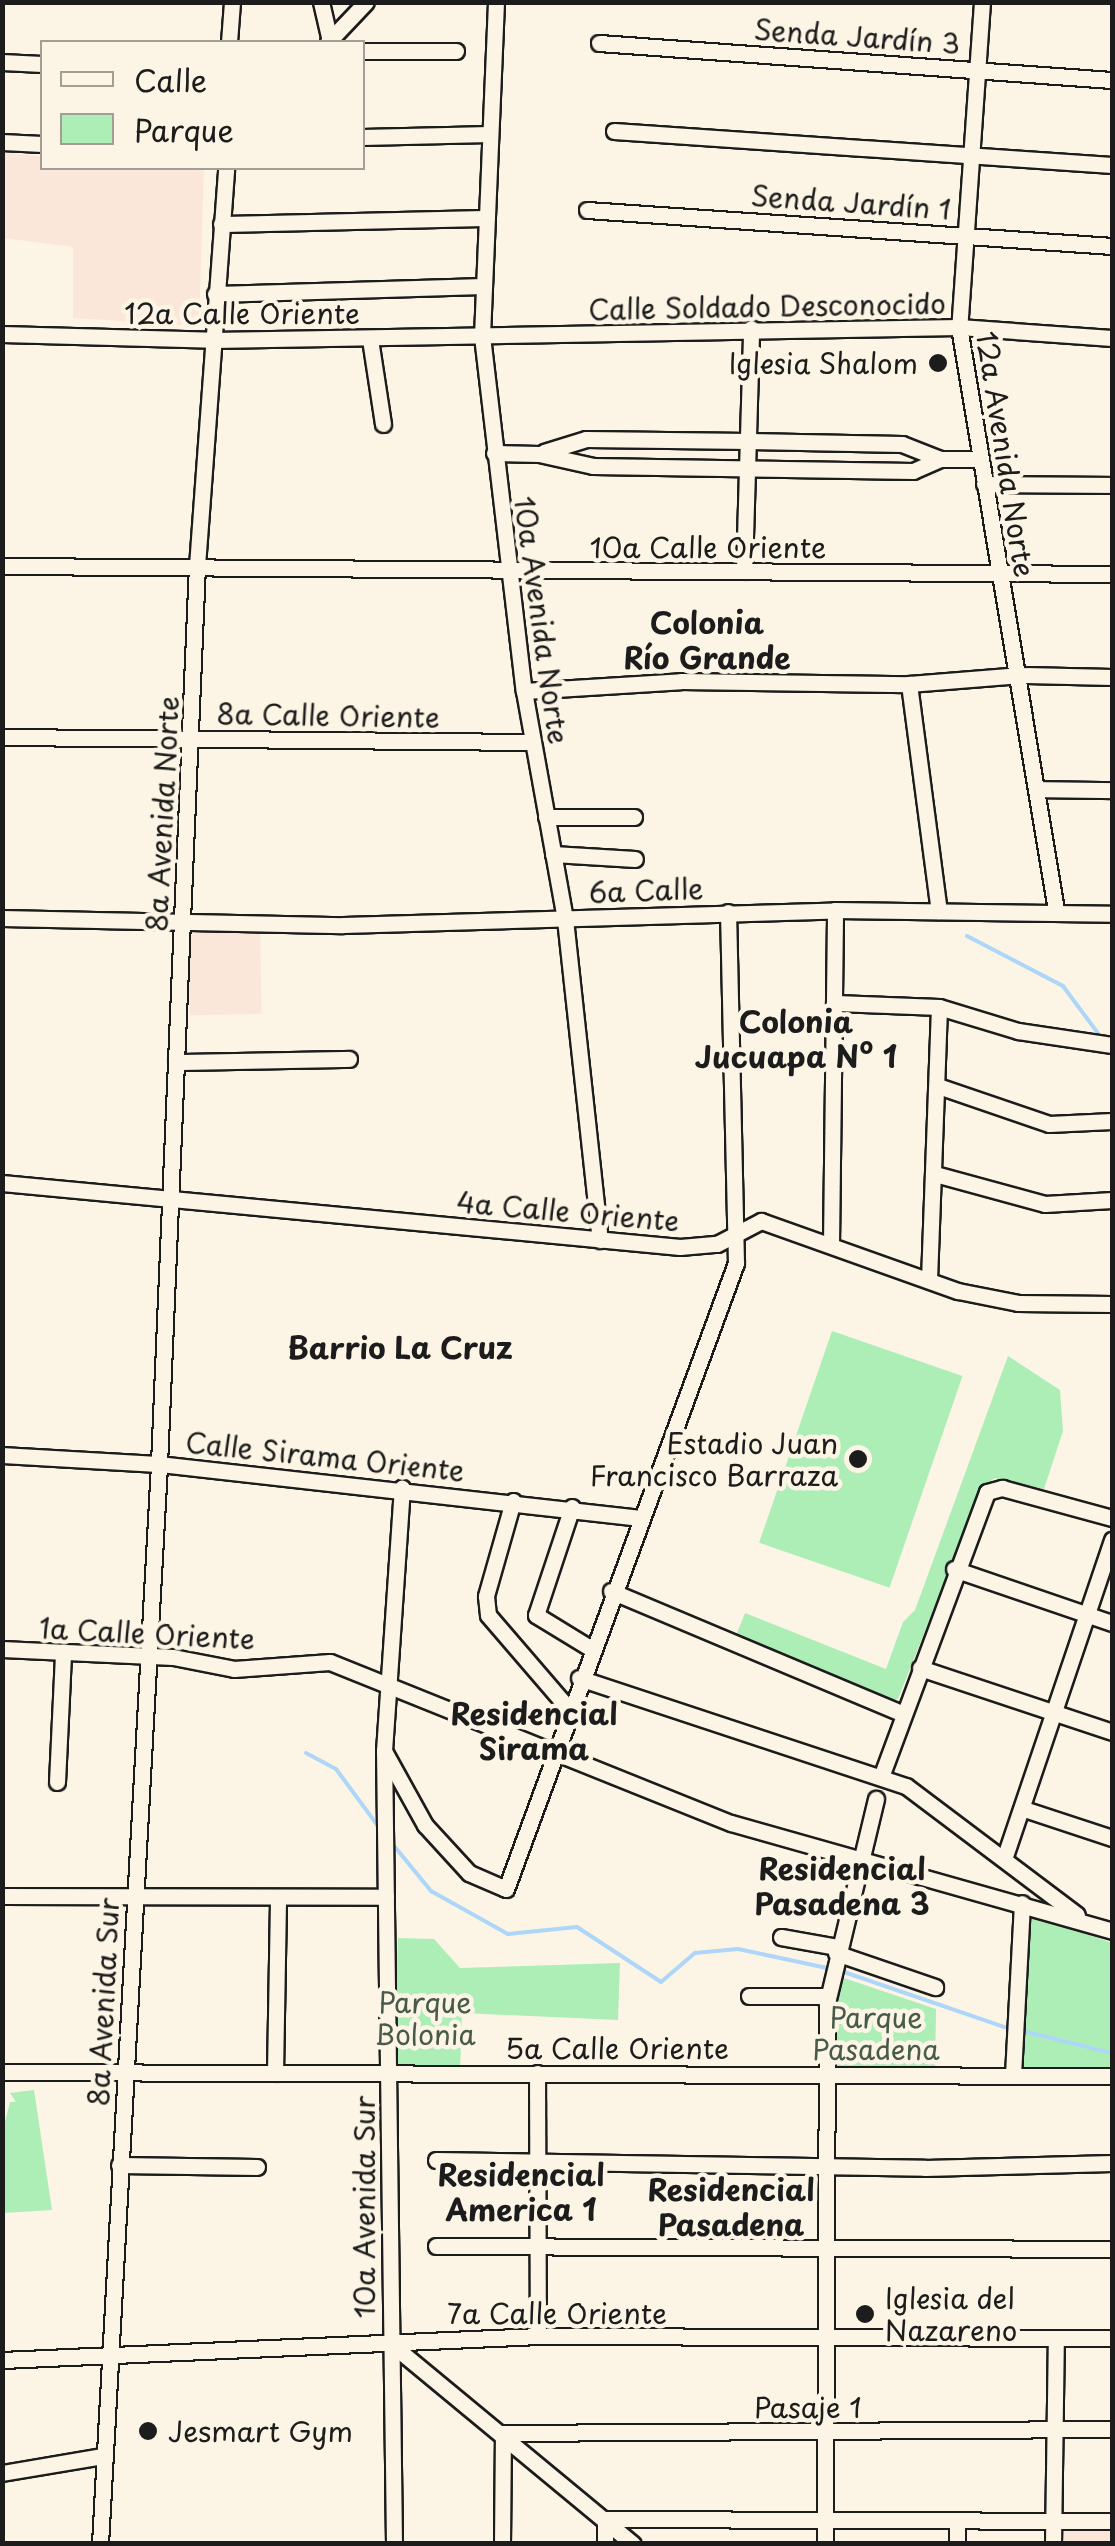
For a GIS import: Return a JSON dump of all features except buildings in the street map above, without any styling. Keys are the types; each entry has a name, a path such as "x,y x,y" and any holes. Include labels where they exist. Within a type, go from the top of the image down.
{"street":[{"path":"229,40 232,2"},
{"path":"320,2 329,40"},
{"path":"330,40 366,2"},
{"name":"10a Avenida Norte","path":"496,2 482,336 524,691 565,919 600,1240"},
{"name":"12a Avenida Norte","path":"982,2 962,234 959,328 998,575 1020,675 1056,910"},
{"name":"Senda Jardín 3","path":"599,43 1112,80"},
{"path":"365,51 456,51"},
{"path":"2,62 40,64"},
{"path":"614,131 1112,165"},
{"path":"365,137 490,134"},
{"path":"2,142 40,144"},
{"name":"8a Avenida Norte","path":"159,1464 198,566 226,170"},
{"name":"Senda Jardín 1","path":"587,210 1112,246"},
{"path":"221,224 486,218"},
{"path":"216,294 484,286"},
{"path":"744,571 751,328"},
{"name":"Calle Soldado Desconocido","path":"482,336 751,328 959,328 1112,338"},
{"name":"12a Calle Oriente","path":"2,334 212,340 482,336"},
{"path":"370,339 383,424"},
{"path":"539,454 586,439 902,444 940,459 980,458"},
{"path":"494,454 539,454 593,466 913,472 940,459"},
{"path":"984,484 1112,485"},
{"name":"10a Calle Oriente","path":"2,566 1112,574"},
{"path":"524,691 681,681 909,684 1020,675 1112,677"},
{"path":"909,684 939,911"},
{"name":"8a Calle Oriente","path":"2,738 533,742"},
{"path":"1036,789 1112,790"},
{"path":"546,816 634,817"},
{"path":"553,854 635,859"},
{"path":"831,1244 834,910"},
{"name":"6a Calle","path":"2,918 343,925 834,910 1056,910 1112,914"},
{"path":"384,1750 425,1825 469,1873 501,1890 510,1884 568,1708 736,1263 728,912"},
{"path":"836,1003 940,1007 1102,1044"},
{"path":"929,1280 940,1007"},
{"path":"176,1062 349,1060"},
{"path":"938,1086 1049,1124 1112,1121"},
{"path":"936,1174 1046,1204 1112,1200"},
{"name":"4a Calle Oriente","path":"2,1182 680,1247 717,1244 761,1221 929,1280 1018,1303 1112,1304"},
{"name":"Calle Sirama Oriente","path":"2,1455 159,1464 402,1488 642,1518"},
{"name":"8a Avenida Sur","path":"100,2544 159,1464"},
{"name":"10a Avenida Sur","path":"394,2544 384,1750 402,1488"},
{"path":"881,1777 982,1500 1002,1488 1112,1518"},
{"path":"513,1501 486,1596 488,1615 568,1708"},
{"path":"572,1508 536,1615 590,1648"},
{"path":"1004,1858 1112,1540"},
{"path":"954,1569 1112,1623"},
{"path":"611,1591 903,1714"},
{"name":"1a Calle Oriente","path":"2,1650 149,1659 234,1669 326,1661 552,1754 860,1864 1022,1903 1112,1931"},
{"path":"58,1782 63,1654"},
{"path":"920,1668 1112,1732"},
{"path":"579,1678 785,1751 906,1786 1084,1921"},
{"path":"825,2544 824,2167 828,1996 876,1798"},
{"path":"1024,1808 1112,1838"},
{"path":"2,1896 386,1897"},
{"path":"276,2073 278,1898"},
{"path":"1014,2075 1022,1903"},
{"path":"780,1936 835,1958 935,1987"},
{"path":"749,1996 828,1996"},
{"name":"5a Calle Oriente","path":"2,2072 1112,2076"},
{"path":"536,2073 538,2336"},
{"path":"436,2160 926,2168 1112,2164"},
{"path":"119,2165 257,2166"},
{"path":"436,2246 1112,2249"},
{"name":"7a Calle Oriente","path":"2,2360 109,2352 538,2336 1112,2338"},
{"path":"1053,2544 1056,2338"},
{"path":"390,2343 504,2432 632,2544"},
{"name":"Pasaje 1","path":"504,2432 1112,2428"},
{"path":"502,2544 504,2432"},
{"path":"2,2473 103,2456"},
{"path":"606,2519 1112,2520"},
{"path":"605,2544 606,2519"},
{"path":"957,2521 958,2544"}],"shaded area":[{"path":"3,152 40,157 40,170 204,170 199,326 73,318 73,247 3,238"},
{"path":"260,924 262,1014 190,1015 188,925"},
{"path":"1053,2521 1112,2521 1112,2544 1053,2544"}],"green space":[{"name":"Estadio Juan Francisco Barraza","path":"832,1331 962,1376 890,1588 759,1543"},
{"path":"1008,1356 1060,1390 1063,1431 1044,1489 995,1478 982,1487 898,1699 886,1701 735,1638 745,1613 886,1669 903,1622 915,1610"},
{"path":"1028,1913 1112,1943 1112,2070 1020,2069"},
{"name":"Parque Bolonia","path":"398,1938 434,1939 460,1968 620,1963 618,2020 462,2013 460,2072 389,2072 388,1971 397,1970"},
{"name":"Parque Pasadena","path":"832,1974 936,2009 935,2074 826,2073"},
{"path":"34,2090 52,2210 3,2213 3,2130 10,2102 16,2102 10,2093"}],"waterway":[{"path":"967,936 1063,986 1100,1036"},
{"path":"306,1753 336,1769 378,1826"},
{"path":"390,1841 431,1891 508,1934 577,1927 661,1982 695,1953 738,1949 832,1969"},
{"path":"841,1971 1005,2027"},
{"path":"1027,2032 1112,2053"}],"place":[{"name":"Iglesia Shalom","path":"938,363"},
{"name":"Estadio Juan Francisco Barraza","path":"858,1459"},
{"name":"Iglesia del Nazareno","path":"865,2314"},
{"name":"Jesmart Gym","path":"148,2431"}],"district":[{"name":"Colonia Río Grande","path":"707,639"},
{"name":"Colonia Jucuapa Nº 1","path":"796,1038"},
{"name":"Barrio La Cruz","path":"400,1347"},
{"name":"Residencial Sirama","path":"534,1730"},
{"name":"Residencial Pasadena 3","path":"842,1885"},
{"name":"Residencial America 1","path":"521,2191"},
{"name":"Residencial Pasadena","path":"731,2206"}]}
